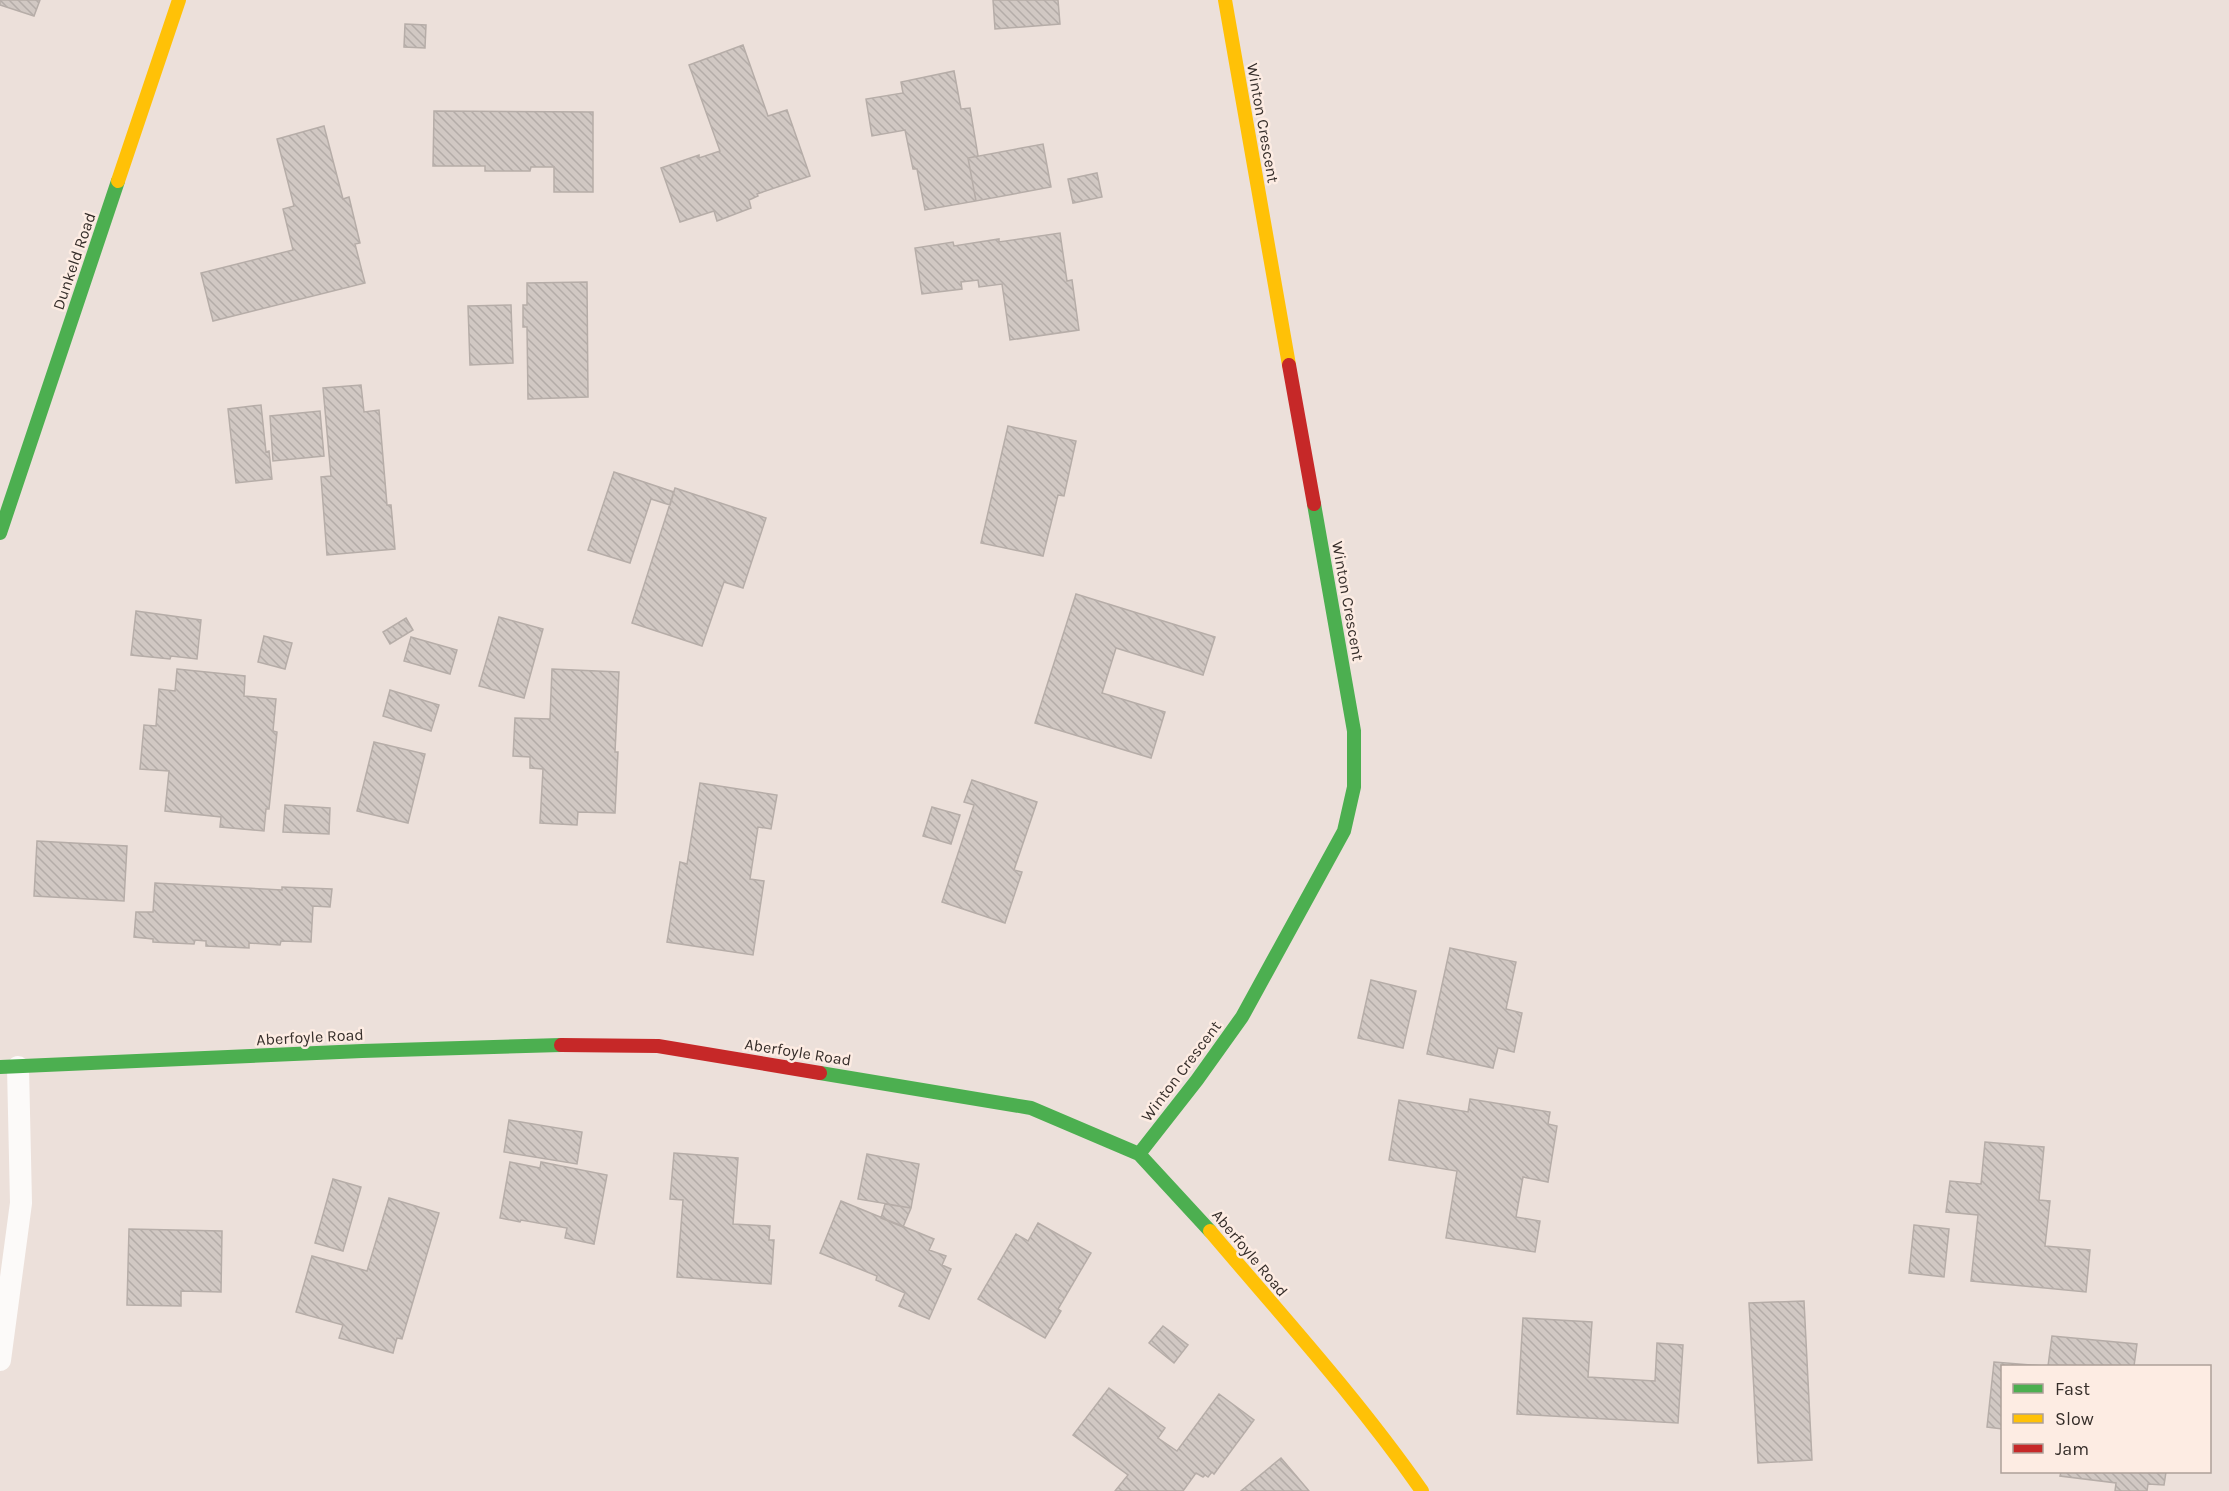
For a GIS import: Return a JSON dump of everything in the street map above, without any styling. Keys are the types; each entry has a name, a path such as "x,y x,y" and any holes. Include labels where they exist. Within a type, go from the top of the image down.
{"street":[{"name":"Dunkeld Road","path":"0,533 179,0"},
{"name":"Winton Crescent","path":"1139,1154 1197,1080 1242,1017 1344,831 1354,787 1354,731 1225,0"},
{"name":"Aberfoyle Road","path":"9,1067 362,1051 552,1045 658,1046 1031,1108 1139,1154 1199,1219 1342,1387 1395,1452 1422,1491"}],"lane":[{"path":"0,1360 21,1203 9,1067"}],"building":[{"path":"0,0 40,0 34,16 0,5"},
{"path":"993,0 1058,0 1060,24 995,29"},
{"path":"405,24 426,25 425,48 404,47"},
{"path":"743,45 768,116 787,110 810,176 757,194 758,196 749,200 751,208 717,221 714,211 680,222 661,168 699,155 699,158 720,151 689,65"},
{"path":"954,71 961,109 970,108 978,156 968,158 976,201 925,210 917,169 913,169 905,130 872,136 866,99 903,93 901,82"},
{"path":"434,111 593,112 593,192 554,192 554,167 531,167 530,171 485,171 485,166 433,166"},
{"path":"324,126 343,199 349,197 360,243 355,244 365,283 213,321 201,273 293,250 283,209 294,206 277,139"},
{"path":"1043,144 1051,187 976,201 968,158"},
{"path":"1097,173 1102,197 1073,203 1068,179"},
{"path":"1060,233 1067,281 1072,280 1079,330 1010,340 1002,284 979,287 978,280 961,282 962,289 922,294 915,248 953,242 954,246 999,239 999,242"},
{"path":"587,282 588,397 528,399 527,327 523,327 523,305 527,305 527,283"},
{"path":"511,305 513,363 470,365 468,306"},
{"path":"361,385 364,412 379,410 387,505 391,505 395,549 327,555 321,477 331,476 323,388"},
{"path":"261,405 266,452 269,451 272,479 236,483 228,409"},
{"path":"320,411 324,456 273,461 270,416"},
{"path":"1008,426 1076,441 1064,496 1058,495 1043,556 981,543"},
{"path":"614,472 674,492 670,505 651,499 630,563 588,550"},
{"path":"675,488 766,518 743,588 724,582 702,646 632,623"},
{"path":"1076,594 1215,637 1203,675 1116,648 1102,693 1165,712 1151,758 1035,723"},
{"path":"136,611 201,620 197,659 131,655"},
{"path":"499,617 543,629 524,698 479,686"},
{"path":"406,618 413,630 390,644 383,632"},
{"path":"264,636 292,643 285,669 258,662"},
{"path":"411,637 457,650 450,674 404,661"},
{"path":"177,669 245,676 244,696 276,699 273,731 277,732 269,809 266,809 264,831 220,827 221,817 165,811 169,771 140,769 144,725 156,726 159,689 175,691"},
{"path":"552,669 619,672 615,813 578,812 577,825 540,823 543,769 530,768 530,757 513,756 515,718 550,719"},
{"path":"390,690 439,705 431,731 383,716"},
{"path":"374,742 425,754 408,823 357,811"},
{"path":"972,780 1037,802 1014,870 1022,872 1005,923 942,902 974,805 964,802"},
{"path":"700,783 777,795 771,829 758,827 750,879 764,881 753,955 667,942 680,862 687,864"},
{"path":"285,805 330,808 329,834 283,832"},
{"path":"932,807 960,815 951,844 923,836"},
{"path":"37,841 127,846 124,901 34,896"},
{"path":"155,883 282,890 282,887 332,889 330,907 313,906 311,942 281,941 280,945 249,943 249,948 206,946 206,941 195,940 194,944 153,942 153,939 134,937 136,912 153,912"},
{"path":"1450,948 1516,962 1506,1009 1522,1013 1514,1052 1498,1048 1493,1068 1427,1054"},
{"path":"1371,980 1416,991 1403,1048 1358,1038"},
{"path":"1470,1099 1550,1112 1548,1124 1557,1126 1548,1182 1523,1177 1516,1217 1540,1221 1535,1252 1446,1238 1457,1171 1389,1160 1399,1100 1468,1112"},
{"path":"509,1120 582,1132 577,1164 504,1152"},
{"path":"1985,1142 2044,1147 2039,1200 2050,1201 2045,1246 2090,1250 2086,1292 1971,1281 1978,1215 1946,1212 1950,1181 1981,1184"},
{"path":"674,1153 738,1158 733,1224 770,1226 769,1240 774,1240 771,1284 677,1277 683,1200 670,1199"},
{"path":"867,1154 919,1164 911,1208 858,1199"},
{"path":"510,1162 540,1168 541,1162 607,1175 594,1244 565,1238 567,1228 500,1218"},
{"path":"333,1179 361,1187 343,1251 315,1243"},
{"path":"389,1198 439,1213 402,1339 397,1338 393,1353 339,1338 343,1325 296,1312 312,1256 367,1271"},
{"path":"841,1201 934,1239 929,1250 946,1256 942,1265 951,1269 929,1319 899,1306 905,1293 876,1280 877,1276 820,1253"},
{"path":"885,1204 911,1208 903,1227 881,1218"},
{"path":"1038,1223 1091,1253 1058,1309 1061,1311 1045,1338 978,1299 1016,1234 1028,1241"},
{"path":"1914,1225 1949,1229 1944,1277 1909,1273"},
{"path":"129,1229 222,1231 221,1292 181,1291 181,1306 127,1305"},
{"path":"1804,1301 1812,1460 1758,1463 1749,1303"},
{"path":"1523,1318 1592,1322 1588,1377 1655,1381 1657,1343 1683,1345 1678,1423 1517,1414"},
{"path":"1163,1326 1188,1345 1174,1363 1149,1343"},
{"path":"2052,1336 2137,1344 2134,1365 2048,1365"},
{"path":"1994,1362 2032,1365 2001,1365 2001,1429 1987,1427"},
{"path":"1109,1388 1165,1428 1158,1438 1177,1451 1219,1394 1254,1420 1214,1474 1212,1472 1208,1477 1205,1475 1203,1477 1196,1473 1183,1491 1115,1491 1128,1475 1073,1435"},
{"path":"1281,1458 1309,1491 1241,1491"},
{"path":"2061,1473 2166,1473 2164,1485 2148,1484 2147,1491 2115,1491 2116,1483 2060,1476"}],"traffic: fast":[{"path":"0,533 118,181"},
{"path":"1139,1154 1197,1080 1242,1017 1344,831 1354,787 1354,731 1314,504"},
{"path":"0,1067 362,1051 561,1045"},
{"path":"820,1073 1031,1108 1139,1154 1210,1231"}],"traffic: slow":[{"path":"118,181 179,0"},
{"path":"1225,0 1289,365"},
{"path":"1210,1231 1346,1391 1422,1491"}],"traffic: jam":[{"path":"1289,365 1314,504"},
{"path":"561,1045 658,1046 820,1073"}]}
